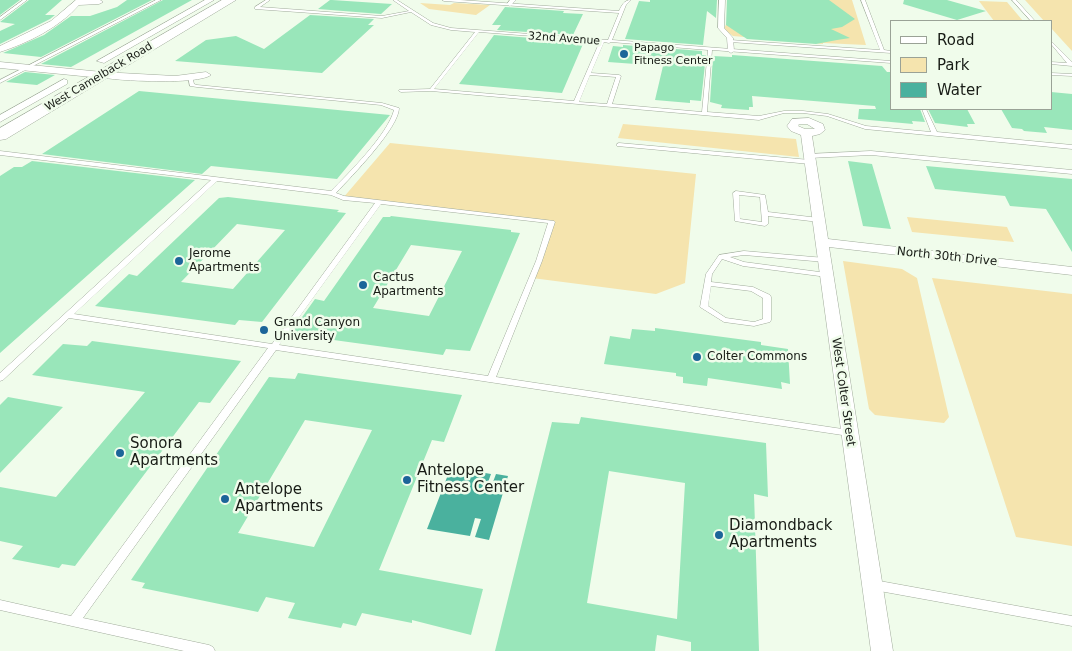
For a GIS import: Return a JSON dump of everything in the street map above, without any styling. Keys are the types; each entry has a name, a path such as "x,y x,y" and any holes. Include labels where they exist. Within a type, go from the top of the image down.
{"main road":[{"name":"West Camelback Road","path":"0,135 102,68 230,0"}],"street":[{"name":"West Camelback Road","path":"102,68 180,17 210,0"},
{"path":"722,0 721,28 729,35 731,51"},
{"path":"0,49 44,28 79,1 99,2"},
{"path":"180,17 198,18"},
{"path":"0,66 102,68 175,79 206,75"},
{"name":"West Camelback Road","path":"0,119 64,82"},
{"name":"West Colter Street","path":"806,133 882,651"},
{"name":"North 30th Drive","path":"822,242 1072,271"}],"lane":[{"path":"0,18 25,0"},
{"path":"0,82 159,0"},
{"path":"268,0 256,8 382,17 412,11"},
{"name":"32nd Avenue","path":"395,0 439,26 477,32 890,62"},
{"path":"444,0 511,2 621,12"},
{"path":"560,7 565,0"},
{"path":"609,42 624,4 629,0"},
{"path":"863,0 882,51"},
{"path":"1014,0 1032,20"},
{"path":"431,90 477,32"},
{"path":"576,103 602,41"},
{"path":"730,41 890,52"},
{"path":"1052,43 1071,65"},
{"path":"704,113 710,49"},
{"path":"1052,63 1071,65"},
{"path":"588,74 619,76 609,106"},
{"path":"1052,74 1072,75"},
{"path":"190,77 192,84 197,86 382,104 397,109 396,117 374,147 332,193"},
{"path":"400,91 431,90 759,118 784,112 812,112 865,127 1072,146"},
{"path":"924,110 935,134"},
{"path":"619,145 810,159 871,153 1072,172"},
{"path":"0,154 332,193 343,198 552,222 539,261 491,379"},
{"path":"0,378 70,316 216,179"},
{"path":"736,193 763,196 765,214 764,224 736,220 736,193"},
{"path":"74,622 379,202"},
{"path":"765,214 819,220"},
{"path":"708,284 752,289 768,297 768,320 754,324 724,320 704,307 709,274 721,256 744,252 826,267"},
{"path":"721,256 743,264 826,267"},
{"path":"70,316 849,433"},
{"path":"872,585 1072,621"},
{"path":"0,605 209,651"}],"green space":[{"path":"731,0 852,0 866,45 823,44 733,36 724,29 728,20"},
{"path":"1025,0 1072,0 1072,51 1052,29 1052,20 1043,20"},
{"path":"979,1 1007,2 1022,20 993,20"},
{"path":"420,3 490,5 476,15 429,9"},
{"path":"623,124 796,139 799,157 618,138"},
{"path":"390,143 696,174 685,283 656,294 532,278 552,222 343,198"},
{"path":"907,217 1007,227 1014,242 912,232"},
{"path":"843,261 902,269 917,278 949,417 944,423 875,415 869,409"},
{"path":"932,278 1072,294 1072,546 1016,537"}],"water":[{"path":"451,467 491,474 486,488 490,490 496,474 508,476 489,540 475,537 481,519 475,518 470,536 427,529"}],"building":[{"path":"0,0 20,0 0,15"},
{"path":"29,0 62,0 45,15 55,15 50,19 0,44 0,31 15,24 0,22"},
{"path":"127,0 152,0 41,57 3,53 44,35 71,16 90,16 117,7"},
{"path":"163,0 192,0 71,67 41,64"},
{"path":"330,0 392,4 381,14 318,9"},
{"path":"650,0 717,0 716,18 707,11 703,45 625,39 639,1 650,2"},
{"path":"727,0 829,0 855,19 842,27 831,29 850,38 816,44 747,39 726,25"},
{"path":"904,0 947,0 986,11 957,20 903,4"},
{"path":"505,7 583,14 573,35 497,30 501,25 492,25"},
{"path":"310,15 374,19 368,25 374,25 322,73 175,61 206,40 236,36 264,49"},
{"path":"494,35 570,41 570,43 583,44 562,93 459,84"},
{"path":"623,45 702,51 702,55 706,55 701,101 690,100 690,103 655,100 663,66 608,62 613,46 623,47"},
{"path":"732,55 882,66 887,72 890,72 890,110 920,110 925,122 912,121 913,124 858,119 859,109 876,109 875,106 752,96 753,107 749,107 749,110 721,108 722,105 710,102 713,56 732,57"},
{"path":"25,72 55,75 37,85 6,82"},
{"path":"139,91 390,115 337,179 211,166 202,174 42,154"},
{"path":"1052,92 1072,94 1072,130 1044,127 1047,133 1012,128 1002,110 1052,110"},
{"path":"928,110 968,110 975,124 967,124 968,127 935,123"},
{"path":"32,161 195,180 0,353 0,176 14,167 22,167"},
{"path":"848,161 872,164 891,229 863,226"},
{"path":"926,166 1072,179 1072,252 1046,209 1010,206 1005,196 935,189"},
{"name":"Jerome Apartments","path":"228,197 339,210 337,212 346,213 262,322 239,320 235,325 95,306 129,274 137,276 219,198","holes":["237,224 285,230 233,289 181,282"]},
{"name":"Cactus Apartments","path":"383,217 511,230 511,232 520,233 470,351 446,349 443,355 290,334 315,299 324,301","holes":["411,245 462,251 429,316 373,308"]},
{"name":"Colter Commons","path":"655,328 761,342 761,345 788,349 790,384 781,382 782,389 708,378 707,386 683,383 683,377 676,376 676,373 604,364 610,336 630,339 632,329 655,331"},
{"name":"Sonora Apartments","path":"92,341 241,361 210,403 199,402 75,566 62,564 59,568 12,559 23,546 0,541 0,487 56,497 145,392 32,375 63,344 87,346"},
{"name":"Antelope Apartments","path":"298,373 462,395 444,442 432,440 379,570 483,589 471,635 412,620 412,623 362,613 356,626 343,623 341,628 288,618 295,603 266,597 258,612 142,588 145,583 131,580 269,377 295,379","holes":["305,420 372,430 314,547 238,533"]},
{"path":"8,397 63,407 0,473 0,405"},
{"name":"Diamondback Apartments","path":"581,417 766,443 768,497 754,494 759,651 691,651 691,642 657,635 655,651 495,651 552,422 579,424","holes":["609,471 685,483 677,619 587,603"]}],"place":[{"name":"Papago Fitness Center","path":"624,54"},
{"name":"Jerome Apartments","path":"179,261"},
{"name":"Cactus Apartments","path":"363,285"},
{"name":"Grand Canyon University","path":"264,330"},
{"name":"Colter Commons","path":"697,357"},
{"name":"Sonora Apartments","path":"120,453"},
{"name":"Antelope Fitness Center","path":"407,480"},
{"name":"Antelope Apartments","path":"225,499"},
{"name":"Diamondback Apartments","path":"719,535"}]}
